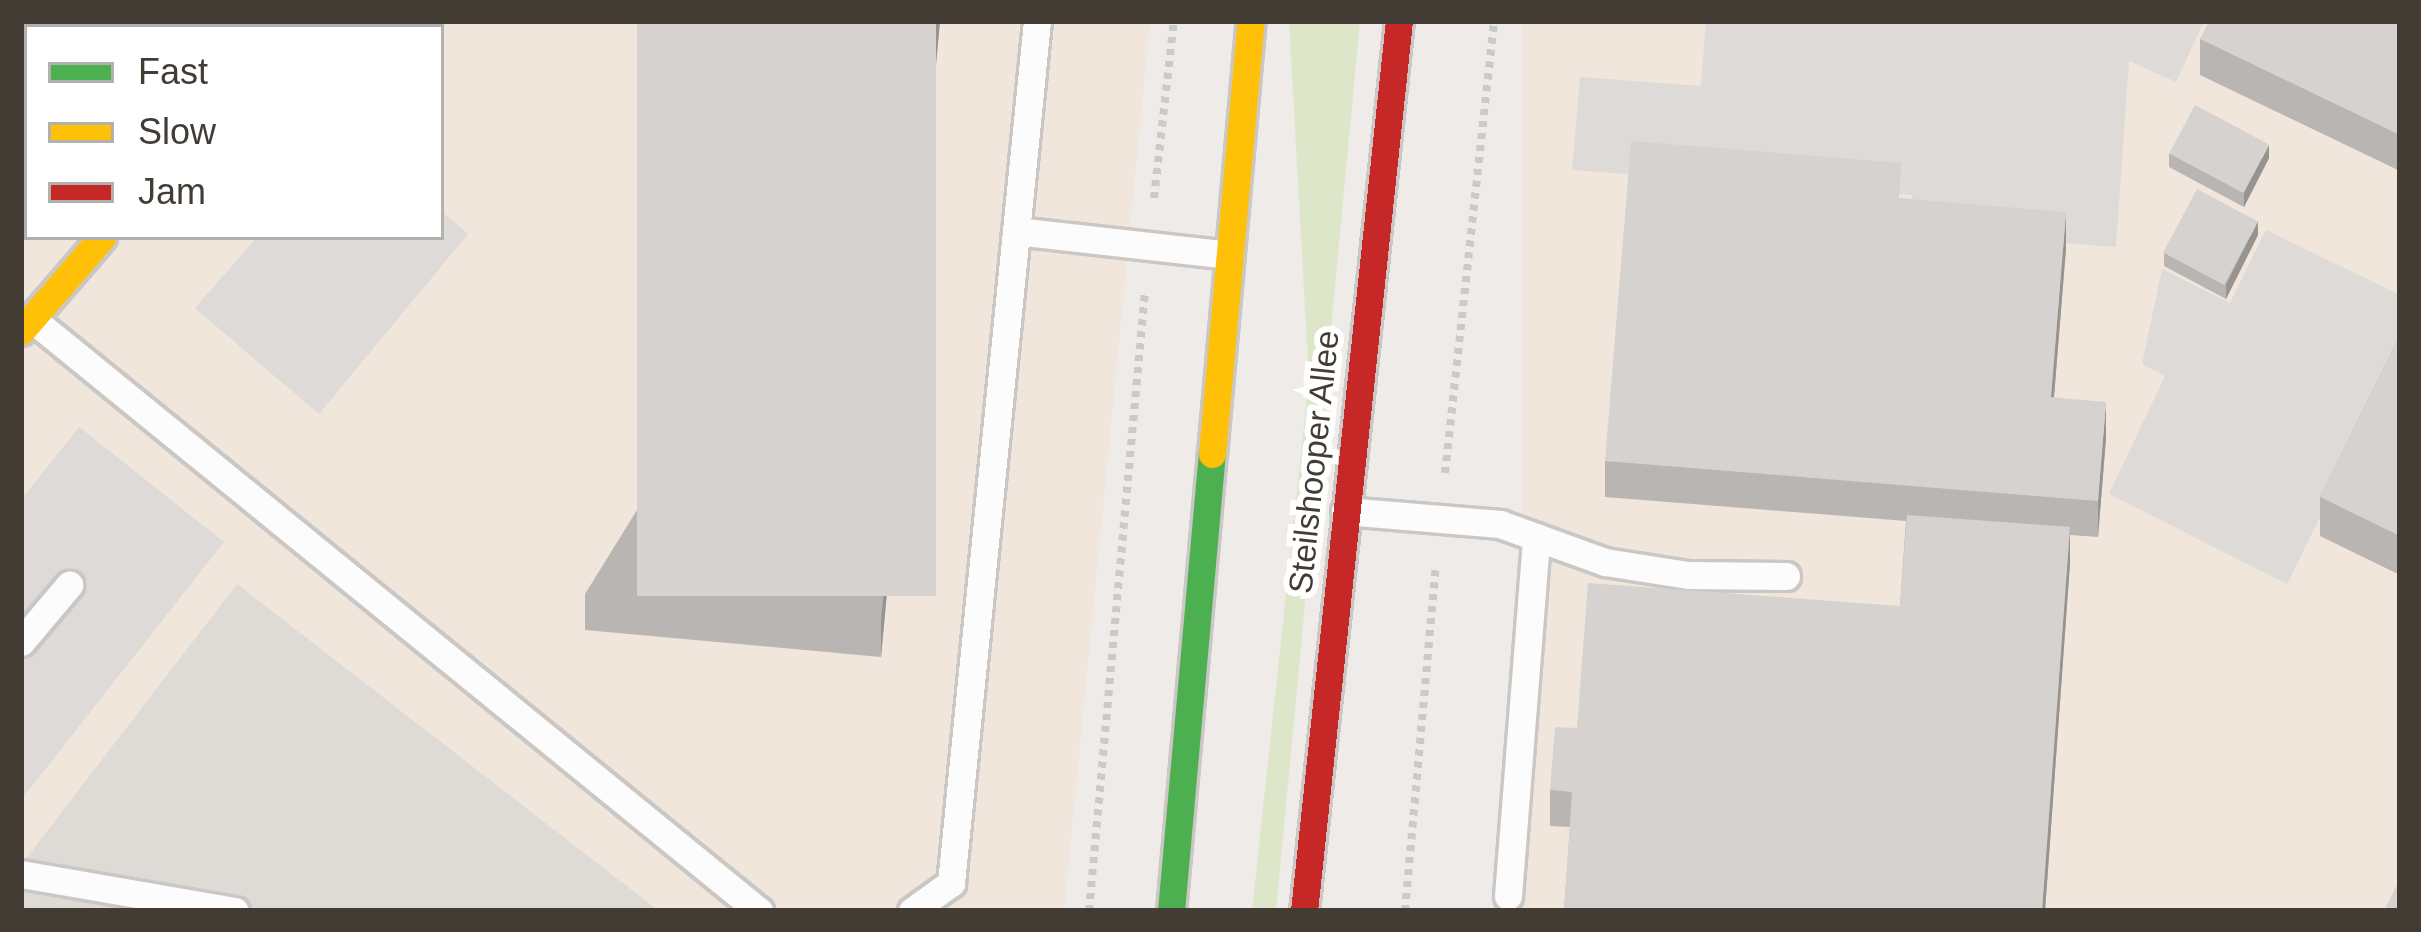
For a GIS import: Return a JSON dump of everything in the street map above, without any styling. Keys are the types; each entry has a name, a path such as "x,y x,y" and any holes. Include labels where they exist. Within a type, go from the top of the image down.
{"main road":[{"path":"1171,911 1251,21"},
{"name":"Steilshooper Allee","path":"1304,911 1399,21"},
{"path":"26,325 99,240"}],"lane":[{"path":"913,911 951,883 1037,21"},
{"path":"1016,231 1230,255"},
{"path":"26,325 760,911"},
{"path":"1345,511 1500,524 1626,566 1786,576"},
{"path":"1508,896 1536,537"},
{"path":"21,642 69,585"},
{"path":"21,874 235,911"}],"path":[{"path":"1089,911 1174,21"}],"shaded area":[{"path":"21,21 1150,21 1064,911 659,911 237,585 21,865"},
{"path":"1523,21 2400,21 2400,911 1523,911"},
{"path":"1706,21 2204,21 2176,82 2129,61 2116,247 1910,231 1912,195 1572,170 1580,77 1701,86"},
{"path":"444,214 468,234 319,414 195,308 254,240 444,240"},
{"path":"2266,230 2400,295 2400,355 2287,584 2109,494 2165,376 2142,364 2162,269 2230,303"},
{"path":"79,427 224,542 21,800 21,500"},
{"path":"237,584 659,911 22,911 21,865"}],"green space":[{"path":"1289,21 1360,21 1276,911 1252,911 1309,380"}],"building":[{"path":"33,21 71,21 68,24"},
{"path":"637,21 936,21 936,596 637,596"},
{"path":"2209,21 2400,21 2400,135 2200,39"},
{"path":"2195,105 2269,144 2243,193 2169,154"},
{"path":"1631,141 1901,163 1899,198 2066,212 2051,397 2106,402 2098,501 1605,461"},
{"path":"2197,189 2258,221 2224,285 2163,253"},
{"path":"2400,335 2400,536 2320,497"},
{"path":"1907,515 2070,527 2042,911 1564,911 1572,792 1550,790 1555,727 1577,728 1588,583 1900,606"},
{"path":"2400,879 2400,911 2384,911"}],"traffic: fast":[{"path":"1171,911 1212,454"}],"traffic: slow":[{"path":"1212,454 1251,21"},
{"path":"21,331 99,240"}],"traffic: jam":[{"path":"1304,911 1399,21"}]}
